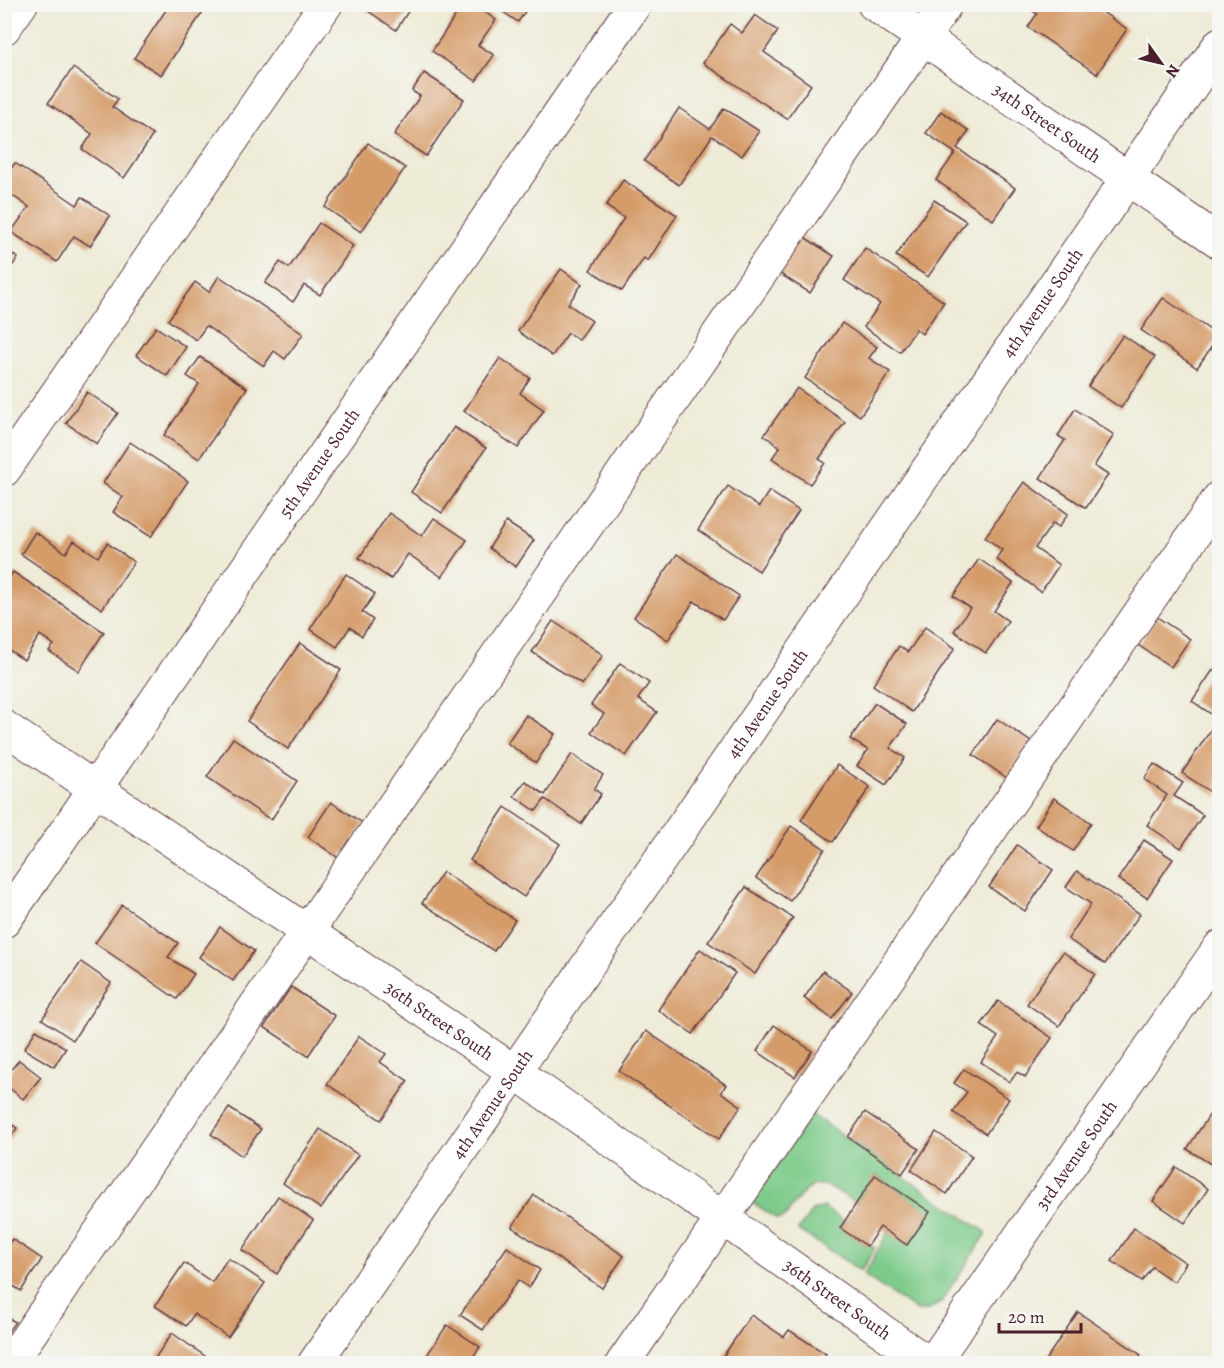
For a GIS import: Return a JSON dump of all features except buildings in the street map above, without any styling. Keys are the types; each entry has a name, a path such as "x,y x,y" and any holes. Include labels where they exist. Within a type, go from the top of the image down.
{"street":[{"path":"4,28 21,4"},
{"path":"4,470 326,4"},
{"name":"5th Avenue South","path":"4,921 635,4"},
{"name":"34th Street South","path":"874,4 1220,242"},
{"path":"9,1364 946,4"},
{"name":"4th Avenue South","path":"314,1364 1220,44"},
{"path":"622,1364 1220,497"},
{"name":"36th Street South","path":"4,727 515,1072 930,1364"},
{"name":"3rd Avenue South","path":"930,1364 1220,947"}],"green space":[{"path":"811,1114 987,1233 941,1302 926,1311 917,1311 864,1275 888,1232 907,1245 929,1212 876,1175 856,1203 823,1185 809,1188 785,1217 777,1219 752,1202"},
{"path":"823,1207 844,1221 840,1228 867,1246 868,1244 875,1248 861,1271 798,1230 812,1211"}]}
